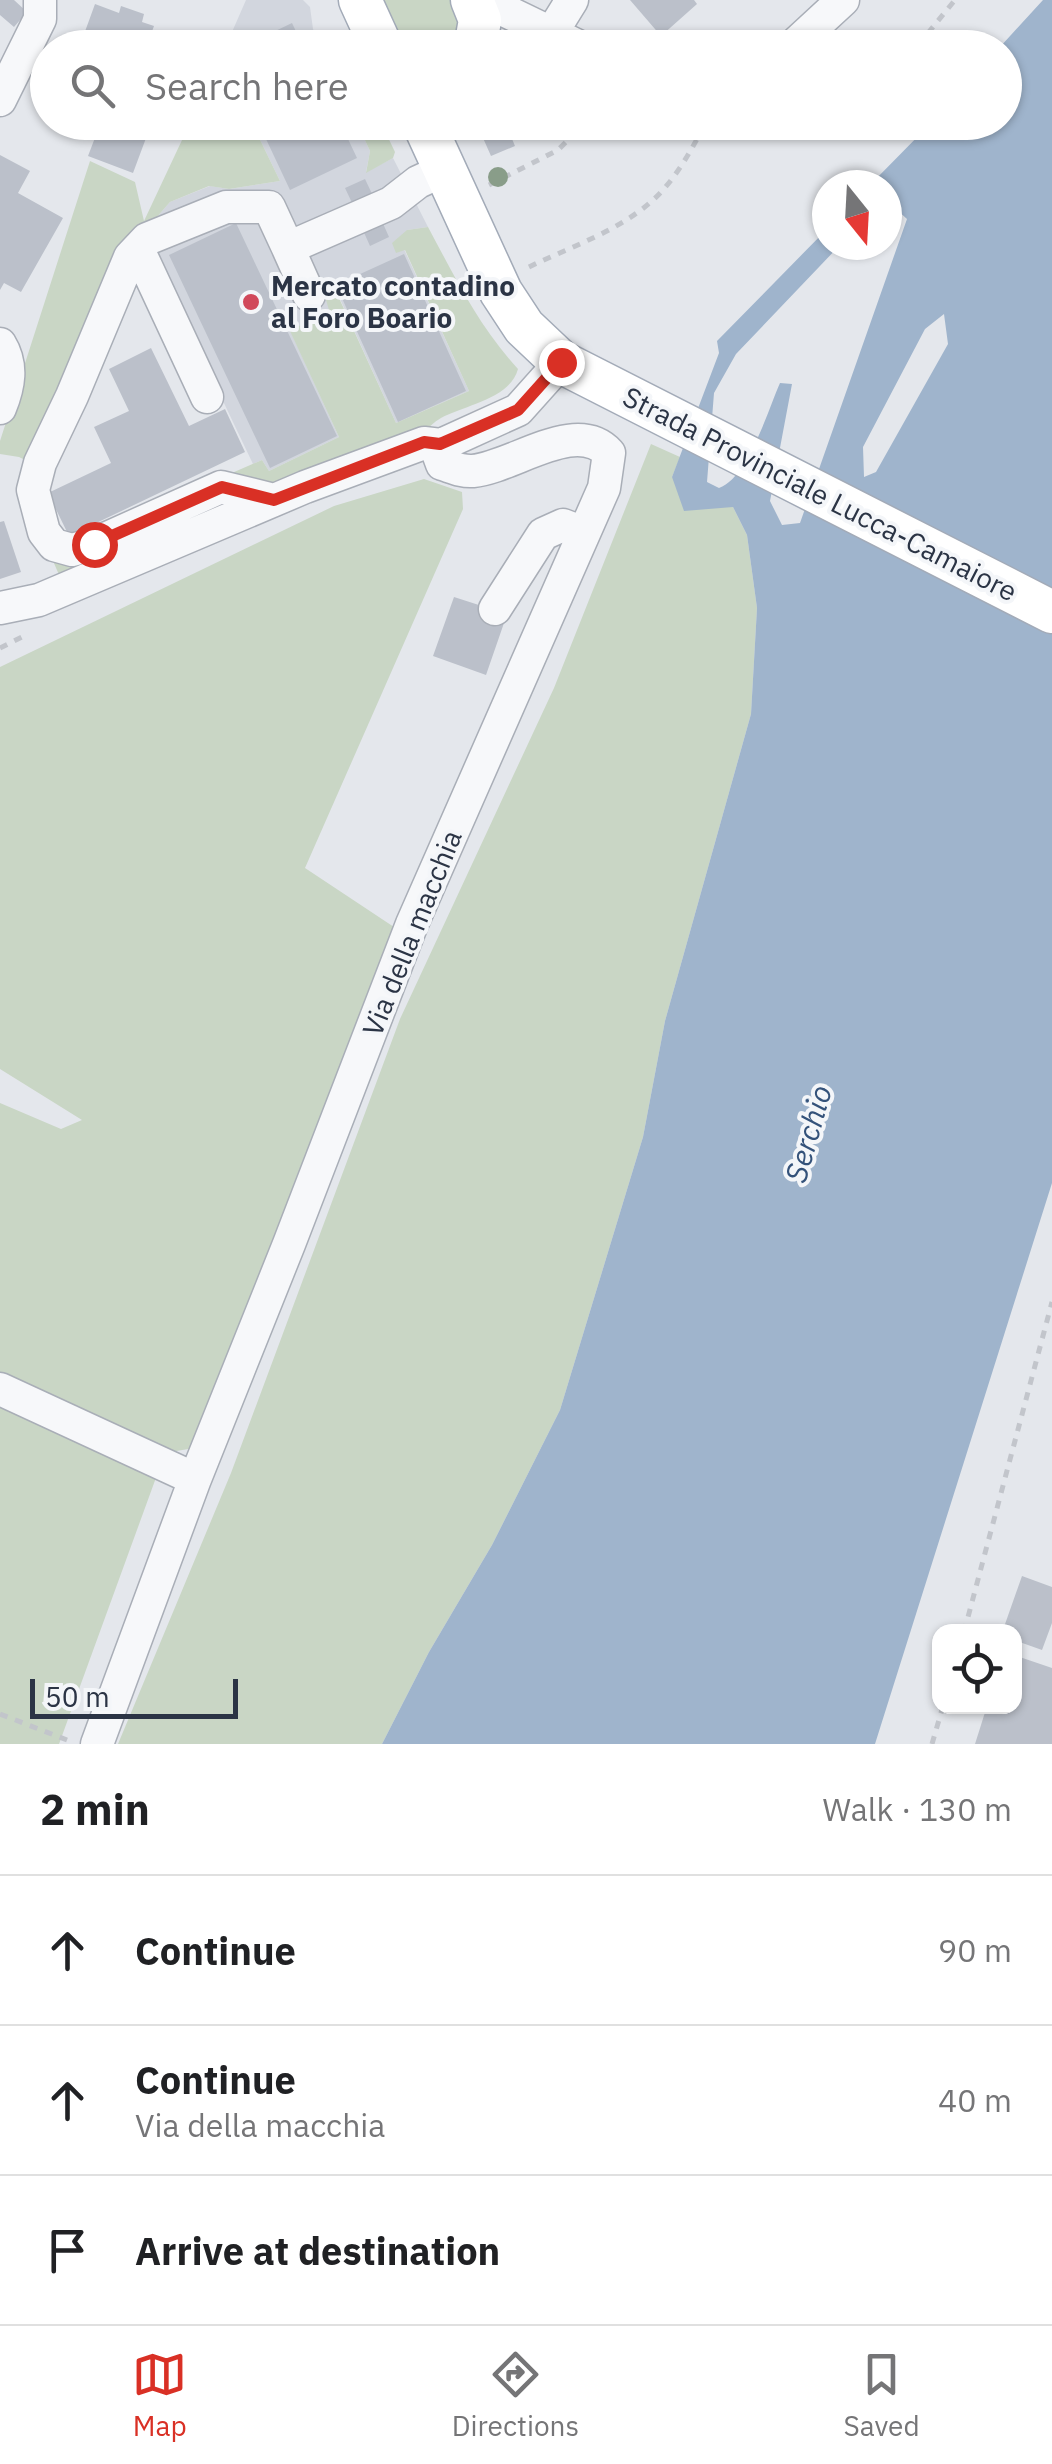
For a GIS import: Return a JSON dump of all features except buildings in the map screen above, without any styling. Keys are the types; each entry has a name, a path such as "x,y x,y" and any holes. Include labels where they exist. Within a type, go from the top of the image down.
{"main road":[{"path":"360,0 374,30"},
{"name":"Strada Provinciale Lucca-Camaiore","path":"432,140 501,292 524,327 561,362 1052,612"}],"street":[{"path":"35,30 40,19 40,0"},
{"path":"477,21 540,29 572,0"},
{"path":"810,30 842,0"},
{"path":"0,100 30,39"},
{"path":"288,248 391,203 418,182 444,170"},
{"path":"274,500 222,487 72,550 54,545 44,532 32,490 40,463 130,257 147,239 226,206 268,207 308,295"},
{"path":"138,249 207,397"},
{"path":"0,344 8,360 8,388 0,408"},
{"path":"0,608 39,600 274,500 424,442 440,444 518,410 561,362"},
{"name":"Via della macchia","path":"97,1744 195,1479 412,924 604,488 608,469 609,453 599,442 575,439 499,466 464,471 442,464 440,444"},
{"path":"495,610 544,534 564,525 584,533"},
{"path":"0,1389 195,1479"}],"path":[{"path":"930,30 954,0"},
{"path":"485,187 558,150 568,140"},
{"path":"522,270 644,208 688,158 697,140"},
{"path":"966,1624 1052,1302"},
{"path":"0,1714 61,1738"},
{"path":"932,1744 941,1714"}],"shaded area":[{"path":"246,0 303,0 310,7 313,30 233,30"},
{"name":"Mercato contadino al Foro Boario","path":"260,140 365,140 370,151 366,172 393,158 428,227 407,230 404,249 469,391 396,423 335,288 329,310 291,332 339,437 269,471 262,460 253,464 143,233 170,202 210,186 229,189 280,181"}],"green space":[{"path":"381,0 453,0 460,9 458,30 393,30"},
{"path":"182,140 260,140 280,181 229,189 209,186 170,202 143,233 35,465 0,454 0,441 90,161 135,182 144,221"},
{"path":"365,140 389,140 395,152 393,158 366,173 370,151"},
{"path":"428,227 479,318 518,369 506,387 486,400 441,418 422,434 63,584 50,554 75,570 225,476 262,460 269,471 339,437 290,331 329,310 324,293 334,287 396,423 469,391 405,250 396,253 392,243 407,230"},
{"path":"651,444 680,457 672,477 733,507 747,535 757,608 751,714 665,1021 643,1137 560,1410 492,1545 429,1652 382,1744 118,1744 231,1473 400,1019 554,688"},
{"path":"424,479 462,492 463,509 305,868 400,931 194,1448 165,1453 59,1744 0,1744 0,1103 61,1129 82,1120 0,1069 0,667 334,506"}],"water":[{"name":"Serchio","path":"1043,0 1052,0 1052,1183 875,1744 382,1744 429,1652 492,1545 560,1410 643,1137 665,1021 751,714 757,608 747,535 733,507 684,511 672,477 719,353 717,341 812,244 812,260 826,260 736,354 714,393 707,482 719,488 739,471 780,383 792,384 770,501 782,525 800,523 893,260 902,260 902,233 907,219 902,214 902,170 885,170 914,140 1022,140 1022,30 1016,30","holes":["944,314 948,344 876,472 864,477 863,447 925,329"]}],"place":[{"name":"Mercato contadino al Foro Boario","path":"251,302"}],"route":[{"path":"94,544 222,487 274,500 424,442 440,444 490,425 518,410 561,362"}]}
